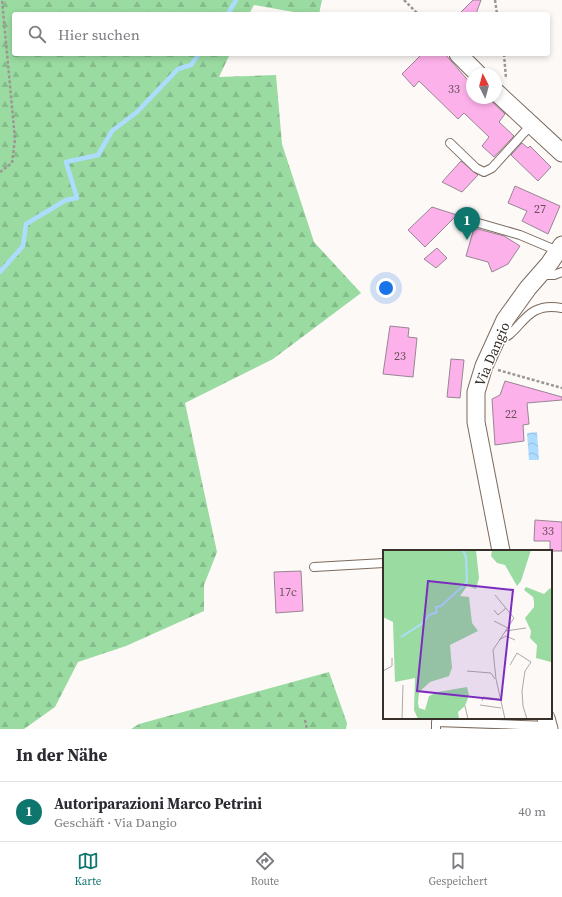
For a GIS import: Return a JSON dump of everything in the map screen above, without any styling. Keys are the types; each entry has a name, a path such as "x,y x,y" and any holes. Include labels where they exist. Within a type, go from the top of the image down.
{"street":[{"path":"460,56 472,68"},
{"path":"502,98 562,153"},
{"name":"Via Dangio","path":"501,550 475,409 476,392 484,366 515,305 560,248"}],"lane":[{"path":"450,143 476,168 484,172 492,168 532,125"},
{"path":"461,218 560,248"},
{"path":"539,275 554,275 562,272"},
{"path":"496,340 506,337 528,315 536,310 549,306 562,308"},
{"path":"314,567 383,563"},
{"path":"436,729 436,722 495,727 548,724"}],"path":[{"path":"0,172 12,163 16,139 2,0"},
{"path":"404,0 416,12"},
{"path":"495,0 497,12"},
{"path":"484,366 562,388"},
{"path":"305,720 307,729"}],"green space":[{"path":"0,0 322,0 319,12 294,12 254,5 250,12 12,12 12,56 229,56 219,77 276,75 282,144 314,242 361,293 273,359 185,403 217,552 204,585 204,611 126,646 78,662 55,707 24,729 0,729"},
{"path":"329,672 347,723 346,729 131,729 139,724"}],"water":[{"path":"537,432 539,460 529,460 527,433"}],"building":[{"path":"473,0 481,0 477,12 461,12"},
{"path":"420,56 447,56 466,78 466,104 494,104 505,114 499,122 514,136 494,157 482,146 489,137 464,113 458,119 419,81 414,87 402,74"},
{"path":"522,143 528,148 530,146 551,167 538,181 511,155"},
{"path":"461,161 478,175 462,192 442,182"},
{"path":"515,186 560,206 548,234 522,221 527,211 508,203"},
{"path":"432,207 457,215 425,247 408,230"},
{"path":"474,228 504,236 520,246 508,264 492,272 488,262 466,256"},
{"path":"437,248 447,258 436,268 424,259"},
{"path":"390,326 409,328 408,337 417,338 413,377 383,374"},
{"path":"451,359 464,360 460,398 447,397"},
{"path":"505,381 562,397 562,400 527,403 529,424 523,425 524,441 495,445 492,399 500,395"},
{"path":"535,520 562,522 562,551 550,550 550,541 534,541"},
{"path":"301,571 303,611 276,613 274,572"}],"waterway":[{"path":"229,12 236,0"},
{"path":"0,272 23,246 26,224 66,200 77,198 66,162 98,155 112,131 137,112 178,69 191,65 198,56"}],"place":[{"name":"Autoriparazioni Marco Petrini","path":"467,240"}]}
